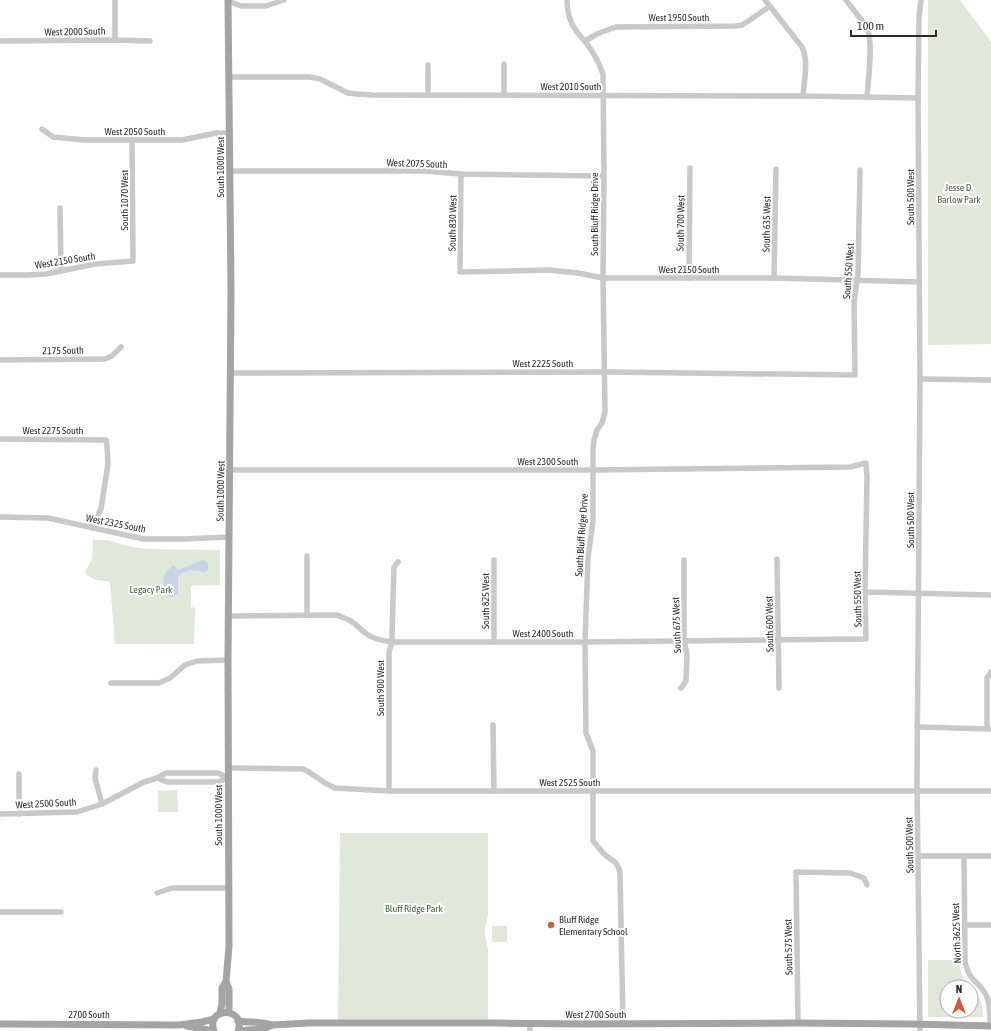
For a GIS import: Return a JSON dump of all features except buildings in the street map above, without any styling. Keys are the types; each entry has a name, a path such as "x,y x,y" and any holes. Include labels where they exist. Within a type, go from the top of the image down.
{"main road":[{"name":"South 1000 West","path":"228,1012 228,989 226,982 229,946 229,0"},
{"name":"South 1000 West","path":"214,1031 213,1025 222,1003 222,988 226,982"},
{"path":"179,1025 202,1022 228,1012 234,1015 238,1021 238,1031"},
{"name":"West 2700 South","path":"238,1021 265,1022 272,1026"},
{"name":"West 2700 South","path":"241,1031 264,1029 272,1026 310,1023 798,1023 920,1028 991,1026"},
{"name":"2700 South","path":"0,1024 179,1025"},
{"path":"179,1025 214,1031"}],"street":[{"path":"115,0 115,40"},
{"path":"229,0 241,6 266,6 284,0"},
{"name":"South Bluff Ridge Drive","path":"567,0 567,8 571,22 599,63 603,74 603,278 605,412 602,423 597,430 594,440 593,521 588,557 585,642 586,733 593,751 593,841 604,854 616,863 620,873 623,1024"},
{"path":"765,0 802,47 804,52 806,60 803,96"},
{"path":"846,0 865,25 870,42 867,97"},
{"name":"South 500 West","path":"920,1028 917,727 920,379 918,98 919,17 921,0"},
{"name":"West 1950 South","path":"585,41 599,33 616,27 742,25 770,6"},
{"name":"West 2000 South","path":"0,41 150,41"},
{"path":"504,64 504,95"},
{"path":"428,65 428,95"},
{"name":"West 2010 South","path":"228,77 310,77 320,79 348,93 373,95 803,96 918,98"},
{"name":"West 2050 South","path":"42,129 53,137 84,140 182,140 216,133 230,133"},
{"name":"South 1070 West","path":"132,140 133,261"},
{"name":"South 700 West","path":"689,278 690,168"},
{"name":"South 635 West","path":"774,278 776,169"},
{"name":"South 550 West","path":"855,374 854,302 858,280 860,170"},
{"name":"West 2075 South","path":"230,171 424,171 461,174 604,176"},
{"name":"South 830 West","path":"460,272 461,174"},
{"path":"60,208 61,271"},
{"name":"West 2150 South","path":"0,275 46,274 95,264 133,261"},
{"name":"West 2150 South","path":"460,272 549,270 578,273 603,278 774,278 919,282"},
{"name":"2175 South","path":"0,360 105,359 112,356 121,347"},
{"name":"West 2225 South","path":"230,373 604,372 855,374"},
{"path":"920,379 991,380"},
{"name":"West 2275 South","path":"0,439 106,440 108,464 101,510 92,528"},
{"name":"South 550 West","path":"866,463 866,639"},
{"name":"West 2300 South","path":"230,470 593,470 850,467 866,463"},
{"name":"West 2325 South","path":"0,517 48,518 144,539 229,537"},
{"path":"307,556 307,615"},
{"name":"South 600 West","path":"777,559 779,688"},
{"name":"South 825 West","path":"494,560 494,642"},
{"name":"South 675 West","path":"681,688 686,681 687,654 684,641 684,560"},
{"name":"South 900 West","path":"389,791 389,652 392,642 394,567 398,562"},
{"path":"865,592 991,596"},
{"name":"West 2400 South","path":"228,616 337,615 348,620 375,639 392,642 585,642 866,639"},
{"path":"111,683 159,683 170,678 185,665 197,660 228,660"},
{"path":"917,727 989,729 987,678 991,672"},
{"path":"493,725 494,791"},
{"name":"West 2525 South","path":"228,768 303,769 335,788 389,791 917,791"},
{"path":"96,770 95,778 102,804"},
{"name":"West 2500 South","path":"0,814 77,812 102,804 144,782 157,778 166,773 218,773 228,778"},
{"path":"19,774 19,814"},
{"path":"157,778 167,782 218,782 228,778"},
{"path":"917,791 991,791"},
{"path":"918,856 991,856"},
{"name":"North 3625 West","path":"964,856 964,961 971,977 980,986 988,1000 991,1026"},
{"name":"South 575 West","path":"798,1023 796,872 850,873 864,878 867,885"},
{"path":"157,893 172,888 228,888"},
{"path":"0,912 61,912"},
{"path":"964,925 991,925"},
{"path":"530,1023 530,1031"}],"green space":[{"name":"Jesse D. Barlow Park","path":"928,0 960,0 991,42 991,344 928,345"},
{"name":"Legacy Park","path":"93,540 108,540 127,546 147,549 220,550 220,585 191,586 191,607 195,608 194,644 115,644 110,582 93,579 85,572 92,559"},
{"path":"177,790 178,812 158,812 158,791"},
{"name":"Bluff Ridge Park","path":"340,833 488,833 488,916 485,934 488,949 488,1020 338,1021"},
{"path":"492,926 507,926 507,942 492,942"},
{"path":"928,960 958,960 964,979 939,979 939,1017 928,1017"},
{"path":"979,999 982,1008 983,1017 979,1017"}],"water":[{"path":"203,560 207,562 208,570 204,572 193,570 184,572 178,577 178,592 175,596 172,597 164,593 164,577 170,568 174,566 178,570"}],"place":[{"name":"Bluff Ridge Elementary School","path":"551,925"}]}
